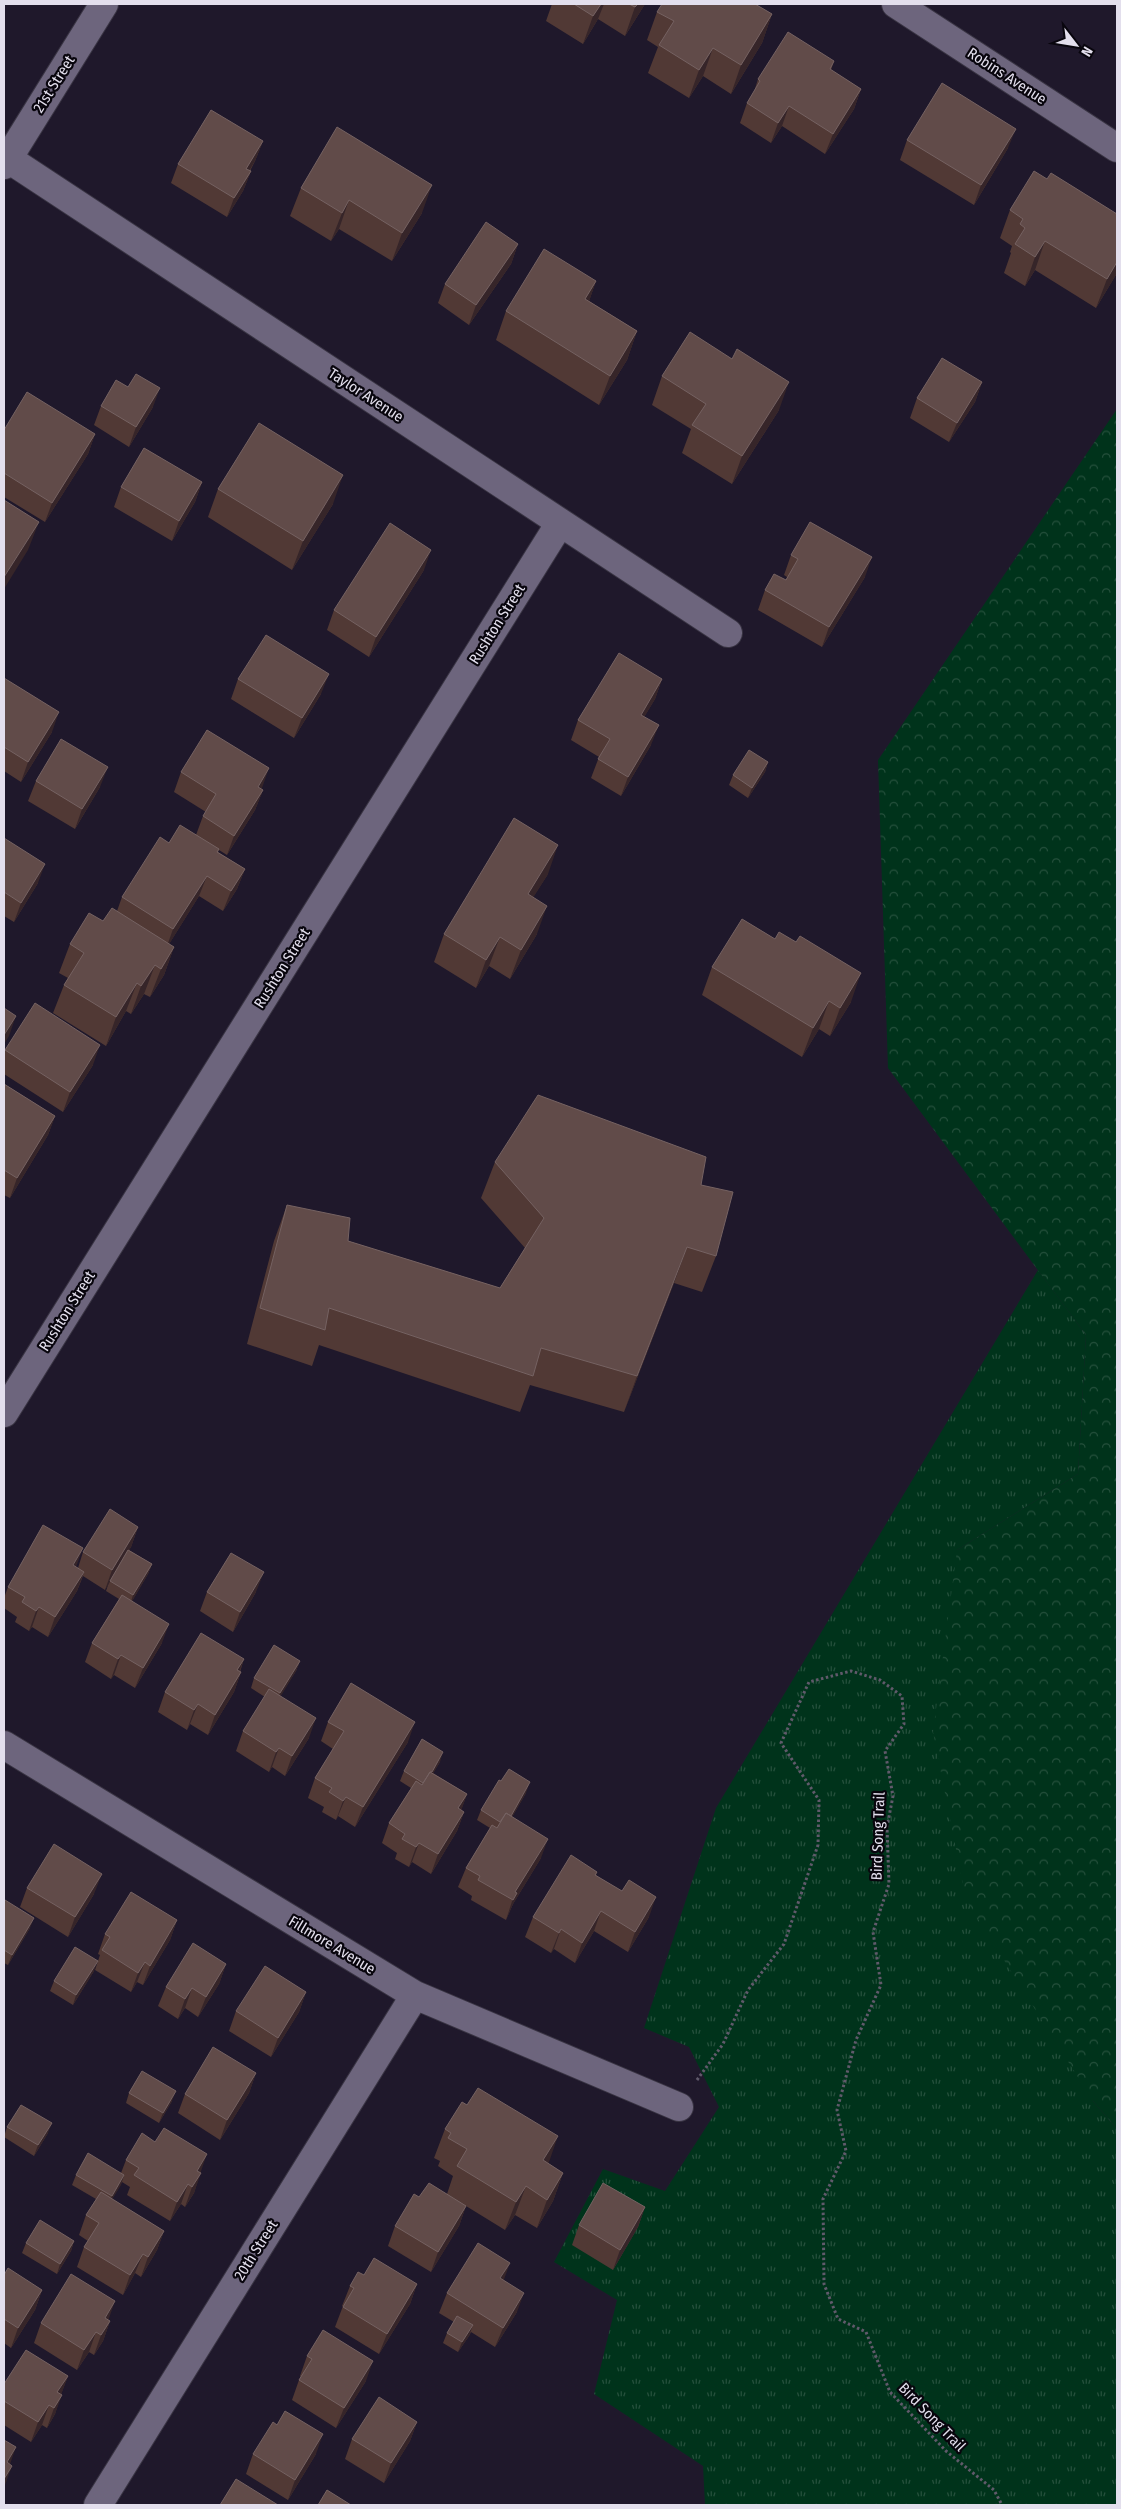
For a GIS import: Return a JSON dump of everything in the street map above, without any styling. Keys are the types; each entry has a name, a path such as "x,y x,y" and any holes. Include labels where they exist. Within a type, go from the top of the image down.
{"street":[{"name":"21st Street","path":"5,160 104,4"},
{"name":"Robins Avenue","path":"896,4 1117,148"},
{"name":"Taylor Avenue","path":"5,160 728,633"},
{"name":"Rushton Street","path":"4,1413 560,523"},
{"name":"Fillmore Avenue","path":"4,1745 415,1995 678,2107"},
{"name":"20th Street","path":"98,2505 415,1995"}],"path":[{"name":"Bird Song Trail","path":"678,2107 723,2044 748,1990 784,1944 818,1845 819,1800 781,1743 809,1682 851,1671 880,1680 902,1696 904,1724 885,1752 893,1796 886,1827 888,1884 874,1932 881,1986 856,2040 836,2110 846,2151 823,2199 824,2284 838,2319 866,2332 890,2392 946,2451 994,2490 1002,2505"}],"green space":[{"path":"1117,409 1117,2129 1093,2101 966,1900 933,1732 957,1550 1078,1474 1086,1335 888,1068 878,760"},
{"path":"1038,1270 1086,1335 1078,1474 957,1550 1093,2101 1117,2129 1117,2505 705,2505 703,2466 594,2394 617,2300 554,2262 603,2169 665,2191 719,2107 689,2047 644,2028 716,1808"}],"building":[{"path":"574,4 601,4 593,16"},
{"path":"662,4 755,4 772,14 741,65 713,48 699,70 659,45 674,21 657,12"},
{"path":"788,32 834,61 830,69 861,89 833,134 789,106 778,123 747,103 760,81 758,79"},
{"path":"942,83 1016,129 981,185 907,140"},
{"path":"211,110 263,141 246,169 251,171 234,198 178,164"},
{"path":"337,127 432,185 402,233 349,200 342,213 301,188"},
{"path":"1034,171 1047,179 1051,173 1117,214 1117,262 1107,279 1045,241 1035,257 1015,244 1025,228 1020,224 1023,219 1010,210"},
{"path":"486,222 518,244 476,305 445,284"},
{"path":"544,249 596,281 585,299 637,331 610,376 506,311"},
{"path":"690,332 732,359 737,349 789,382 742,456 692,425 706,404 662,376"},
{"path":"942,358 982,382 957,423 917,398"},
{"path":"136,374 160,388 136,427 101,406 116,380 128,387"},
{"path":"27,392 95,434 52,503 4,473 4,430"},
{"path":"259,423 343,475 303,541 218,489"},
{"path":"144,448 202,482 179,521 121,487"},
{"path":"4,500 39,522 4,577"},
{"path":"810,522 872,557 829,627 765,590 774,574 786,580 798,559 791,555"},
{"path":"390,523 431,550 376,637 334,610"},
{"path":"266,635 329,674 302,718 238,679"},
{"path":"619,653 662,679 641,715 659,725 628,777 598,759 610,739 578,720"},
{"path":"4,678 59,712 28,762 4,747"},
{"path":"207,730 269,768 258,787 263,790 234,836 203,816 216,794 181,772"},
{"path":"61,739 108,767 82,809 36,781"},
{"path":"749,750 768,762 752,788 733,775"},
{"path":"514,818 558,845 528,894 547,906 521,950 500,937 486,960 444,934"},
{"path":"180,825 219,849 217,852 245,869 231,891 207,876 173,929 122,897 160,837 169,843"},
{"path":"4,838 45,864 21,903 4,892"},
{"path":"112,908 174,947 161,969 155,965 141,986 137,983 116,1017 64,985 84,953 70,944 89,913 103,921"},
{"path":"742,919 775,939 779,932 796,942 800,936 861,973 840,1008 829,1001 813,1028 712,967"},
{"path":"35,1003 100,1045 70,1092 5,1050"},
{"path":"4,1008 16,1016 4,1035"},
{"path":"4,1084 55,1116 17,1178 4,1170"},
{"path":"538,1095 706,1157 701,1185 733,1192 716,1256 687,1247 637,1376 541,1348 533,1376 329,1308 325,1330 260,1308 287,1205 350,1218 348,1241 500,1288 544,1218 495,1162"},
{"path":"110,1509 138,1527 112,1570 83,1552"},
{"path":"43,1525 83,1548 73,1565 84,1572 55,1617 39,1607 36,1611 22,1602 25,1597 8,1587"},
{"path":"128,1550 152,1564 133,1595 110,1581"},
{"path":"231,1553 264,1572 240,1612 207,1592"},
{"path":"122,1595 169,1624 143,1668 121,1655 118,1659 92,1643"},
{"path":"201,1633 244,1659 237,1670 241,1672 215,1715 198,1704 194,1710 165,1692"},
{"path":"274,1645 300,1661 280,1693 254,1678"},
{"path":"351,1683 415,1722 363,1807 346,1797 343,1801 329,1792 332,1788 315,1778 344,1731 328,1722"},
{"path":"269,1689 316,1718 292,1756 279,1748 276,1752 243,1731"},
{"path":"422,1739 443,1752 432,1772 430,1772 423,1783 404,1771"},
{"path":"509,1769 530,1782 511,1816 506,1813 500,1822 481,1810 499,1780 501,1781"},
{"path":"430,1772 467,1794 458,1808 464,1812 438,1854 419,1843 416,1847 402,1839 405,1834 389,1823 416,1781 422,1785"},
{"path":"506,1813 548,1839 515,1892 517,1893 513,1900 478,1880 480,1876 466,1868 492,1825 497,1828"},
{"path":"54,1844 102,1874 75,1917 27,1888"},
{"path":"571,1855 597,1872 595,1875 622,1891 629,1880 656,1897 635,1932 601,1911 582,1943 561,1929 559,1933 533,1917"},
{"path":"131,1892 177,1920 150,1966 145,1962 138,1973 102,1950 110,1937 105,1934"},
{"path":"5,1900 34,1918 12,1955 4,1950"},
{"path":"193,1943 226,1964 206,1997 192,1988 185,1999 166,1987"},
{"path":"75,1947 98,1961 76,1995 54,1981"},
{"path":"265,1966 306,1992 278,2038 236,2011"},
{"path":"213,2047 256,2073 227,2120 185,2094"},
{"path":"142,2071 176,2091 163,2113 129,2093"},
{"path":"478,2088 558,2136 543,2160 563,2173 547,2200 526,2186 516,2202 457,2166 467,2149 448,2138 451,2133 445,2129 462,2102 467,2105"},
{"path":"21,2105 52,2123 38,2145 7,2127"},
{"path":"164,2128 207,2154 197,2171 201,2173 192,2187 188,2184 177,2202 134,2175 139,2168 126,2160 142,2133 155,2142"},
{"path":"88,2153 124,2175 112,2196 76,2175"},
{"path":"429,2183 466,2206 438,2252 395,2226 414,2194 419,2197"},
{"path":"603,2183 645,2207 620,2250 579,2225"},
{"path":"101,2192 164,2231 148,2257 143,2254 130,2275 84,2247 99,2223 86,2215"},
{"path":"40,2220 74,2241 60,2264 26,2243"},
{"path":"478,2243 510,2263 500,2278 524,2293 503,2328 447,2293"},
{"path":"374,2258 417,2284 387,2334 343,2307 354,2288 350,2286 358,2272 364,2275"},
{"path":"8,2268 42,2290 18,2328 4,2319 4,2275"},
{"path":"71,2274 115,2301 105,2318 110,2321 101,2335 96,2332 84,2350 41,2323"},
{"path":"457,2316 473,2325 462,2342 447,2333"},
{"path":"323,2330 373,2361 344,2408 299,2380 312,2359 307,2356"},
{"path":"26,2350 68,2376 57,2392 62,2395 54,2408 49,2405 38,2422 4,2401 4,2384"},
{"path":"379,2397 417,2422 391,2463 352,2439"},
{"path":"285,2411 323,2434 295,2480 253,2454 273,2422 277,2425"},
{"path":"4,2440 16,2447 7,2462 12,2466 4,2479"},
{"path":"236,2479 278,2505 220,2505"},
{"path":"327,2490 351,2505 318,2505"}]}
